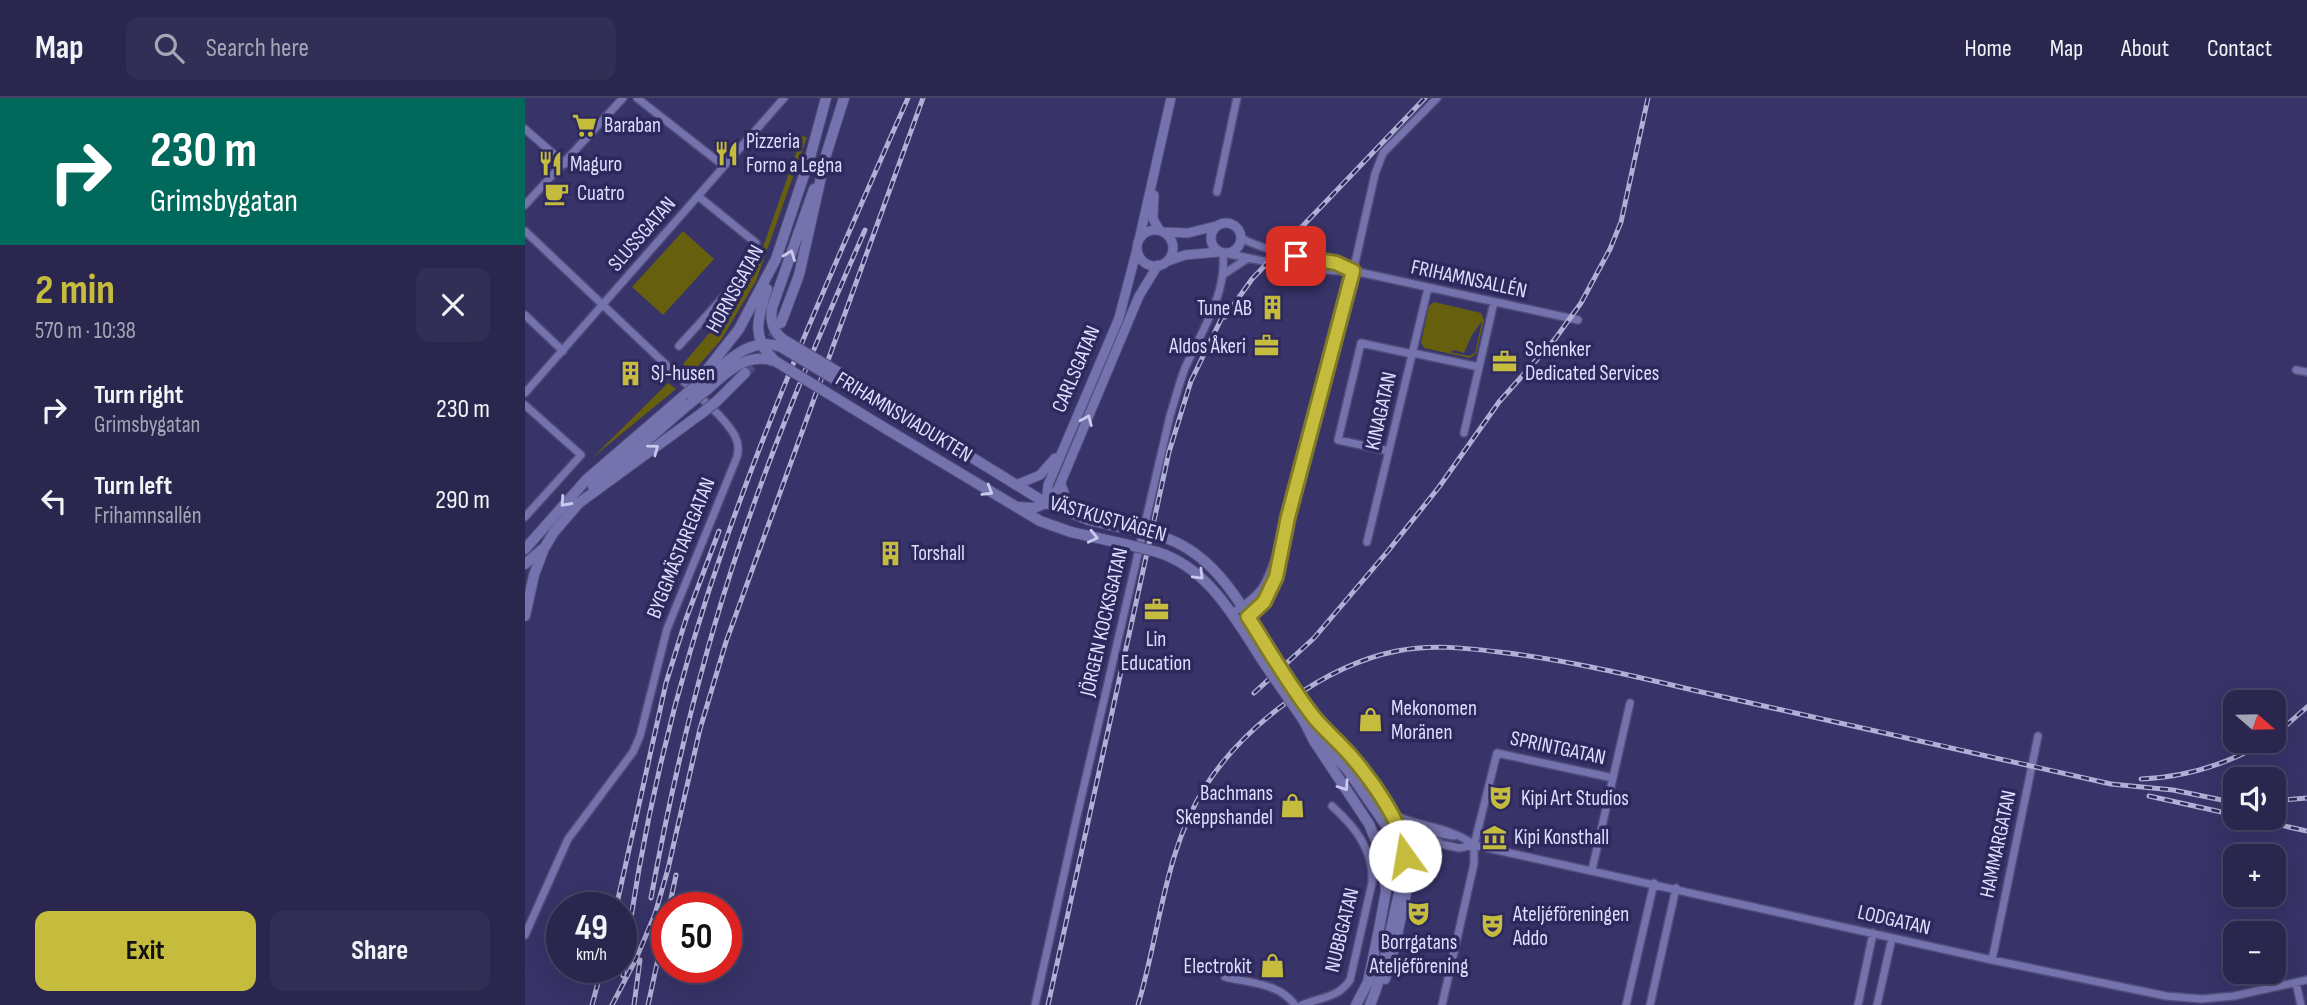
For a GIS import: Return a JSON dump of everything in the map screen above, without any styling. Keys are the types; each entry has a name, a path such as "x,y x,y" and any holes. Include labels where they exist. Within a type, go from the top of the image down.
{"main road":[{"name":"HORNSGATAN","path":"703,383 739,329 776,259 811,154 826,98"},
{"path":"783,344 772,324 773,300 844,98"},
{"path":"781,323 799,275 826,155"},
{"path":"525,549 587,479 741,351 761,344 758,319 776,259"},
{"name":"FRIHAMNSVIADUKTEN","path":"761,344 783,344 851,389 880,401 1046,503 1089,520"},
{"name":"FRIHAMNSVIADUKTEN","path":"761,344 775,361 1014,506"},
{"path":"703,383 746,360 763,358 775,361"},
{"path":"579,503 702,413 745,373"},
{"path":"525,616 534,575 554,532 579,503 686,398"},
{"path":"1014,506 1034,508 1046,503 1054,526"},
{"name":"VÄSTKUSTVÄGEN","path":"1014,506 1054,526 1157,552 1181,561 1198,573 1270,663 1308,721 1314,741 1369,824 1385,868 1385,891 1368,982 1356,1005"},
{"name":"VÄSTKUSTVÄGEN","path":"1089,520 1160,536 1180,544 1208,562 1243,606 1270,663"},
{"path":"525,539 544,526"},
{"path":"525,564 545,547"},
{"path":"1308,721 1347,769 1385,824 1402,836"},
{"name":"VÄSTKUSTVÄGEN","path":"1308,721 1351,756 1399,825 1405,849 1404,868 1384,960 1371,1005"},
{"name":"VÄSTKUSTVÄGEN","path":"1379,929 1391,884 1394,849 1402,836"},
{"path":"1371,1005 1389,967 1414,855 1421,846 1438,843"}],"street":[{"path":"525,205 623,98"},
{"path":"637,98 724,166"},
{"name":"SLUSSGATAN","path":"525,393 784,98"},
{"name":"CARLSGATAN","path":"1046,503 1048,485 1119,318 1171,98"},
{"path":"1217,192 1237,98"},
{"path":"1238,624 1264,602 1272,587 1353,271 1375,174 1383,153 1437,98"},
{"name":"CARLSGATAN","path":"1161,232 1153,219 1152,211 1166,121"},
{"path":"525,129 565,163"},
{"path":"679,346 744,268 752,257 756,243 698,196"},
{"path":"1161,232 1169,237 1172,253 1162,264 1145,262 1139,255 1138,245 1148,232 1161,232 1188,233 1218,225 1226,223 1238,229 1241,238 1238,248 1223,253 1210,240 1214,228 1218,225"},
{"name":"BYGGMÄSTAREGATAN","path":"525,231 719,415 735,435 738,453 667,629 640,736 633,752 568,839 525,935"},
{"name":"FRIHAMNSALLÉN","path":"1241,238 1257,247 1336,263 1353,271 1578,320"},
{"name":"FRIHAMNSALLÉN","path":"1162,264 1185,255 1223,253 1333,271 1353,271"},
{"name":"JÖRGEN KOCKSGATAN","path":"1035,1005 1170,416 1184,372 1211,314 1223,274 1223,253"},
{"path":"1223,274 1248,258"},
{"name":"CARLSGATAN","path":"1046,503 1053,497 1061,482 1139,296 1162,264"},
{"name":"KINAGATAN","path":"1367,542 1428,288"},
{"path":"1464,433 1494,302"},
{"path":"525,315 563,351"},
{"path":"1389,451 1338,440 1361,344 1479,367"},
{"path":"2296,370 2307,372"},
{"path":"525,405 581,455 525,517"},
{"path":"1019,485 1040,475 1064,445"},
{"path":"1061,482 1067,501 1089,520"},
{"path":"1231,614 1264,588 1285,529"},
{"path":"1592,870 1630,703"},
{"name":"HAMMARGATAN","path":"1992,960 2038,736"},
{"name":"SPRINTGATAN","path":"1475,845 1497,753 1613,778"},
{"name":"NUBBGATAN","path":"1302,1005 1335,995 1350,980 1371,890 1372,867 1366,846 1350,822 1332,806"},
{"name":"LODGATAN","path":"1391,813 1462,836 1475,845 2166,996 2202,999 2234,996 2307,980"},
{"name":"LODGATAN","path":"1402,836 1419,830 1462,836"},
{"name":"LODGATAN","path":"1402,836 1459,848 1475,845"},
{"path":"1442,1005 1474,864 1475,845"},
{"path":"1626,1005 1654,883"},
{"path":"1650,1005 1676,888"},
{"path":"1858,1005 1873,933"},
{"path":"1877,1005 1892,938"},
{"path":"1225,977 1278,989 1289,996 1294,1005"},
{"path":"2296,983 2301,1005"}],"shaded area":[{"path":"802,136 807,137 756,281 721,340 692,373 683,364 718,323 723,327 729,320 722,312 757,264"},
{"path":"683,231 714,259 663,315 632,287"},
{"path":"1434,302 1481,313 1484,320 1476,354 1470,358 1424,348 1421,343 1429,306","holes":["1482,321 1475,353 1469,356 1450,352 1455,350 1464,353"]},
{"path":"668,383 676,389 592,458"}],"tunnel":[{"path":"745,373 762,355 779,326"}],"railway":[{"path":"636,892 663,752 693,642 728,534 791,369 908,98"},
{"path":"612,1005 655,914 700,729 726,642 923,98"},
{"path":"1225,317 1252,279 1425,98"},
{"path":"1254,693 1314,638 1388,551 1439,487 1499,402 1555,339 1581,303 1621,222 1648,98"},
{"path":"652,892 689,720 726,588 784,425 865,230"},
{"path":"1048,1005 1169,452 1191,381 1227,307"},
{"path":"620,892 666,683 686,619 719,531"},
{"path":"1138,1005 1164,893 1180,838 1191,812 1221,764 1264,720 1315,684 1342,669 1397,651 1435,647 1461,648 1551,660 1629,675 2111,784 2173,790 2223,800"},
{"path":"2286,726 2307,707"},
{"path":"2141,779 2207,768 2244,753"},
{"path":"2149,796 2223,812"},
{"path":"2286,800 2307,798"},
{"path":"2286,826 2307,831"},
{"path":"672,892 676,875"},
{"path":"634,1005 640,960"},
{"path":"592,1005 598,983"},
{"path":"648,1005 653,983"}],"place":[{"name":"Baraban","path":"584,125"},
{"name":"Pizzeria Forno a Legna","path":"726,153"},
{"name":"Maguro","path":"550,164"},
{"name":"Cuatro","path":"557,193"},
{"name":"Tune AB","path":"1272,308"},
{"name":"Aldos Åkeri","path":"1266,346"},
{"name":"Schenker Dedicated Services","path":"1505,361"},
{"name":"SJ-husen","path":"631,373"},
{"name":"Torshall","path":"891,553"},
{"name":"Lin Education","path":"1156,610"},
{"name":"Mekonomen Moränen","path":"1371,720"},
{"name":"Kipi Art Studios","path":"1501,798"},
{"name":"Bachmans Skeppshandel","path":"1293,805"},
{"name":"Kipi Konsthall","path":"1494,837"},
{"name":"Borrgatans Ateljéförening","path":"1419,913"},
{"name":"Ateljéföreningen Addo","path":"1493,926"},
{"name":"Electrokit","path":"1272,966"}],"route":[{"path":"1296,256 1336,263 1353,271 1288,517 1276,577 1269,596 1248,617 1313,716 1351,756 1399,825 1405,856"}]}
